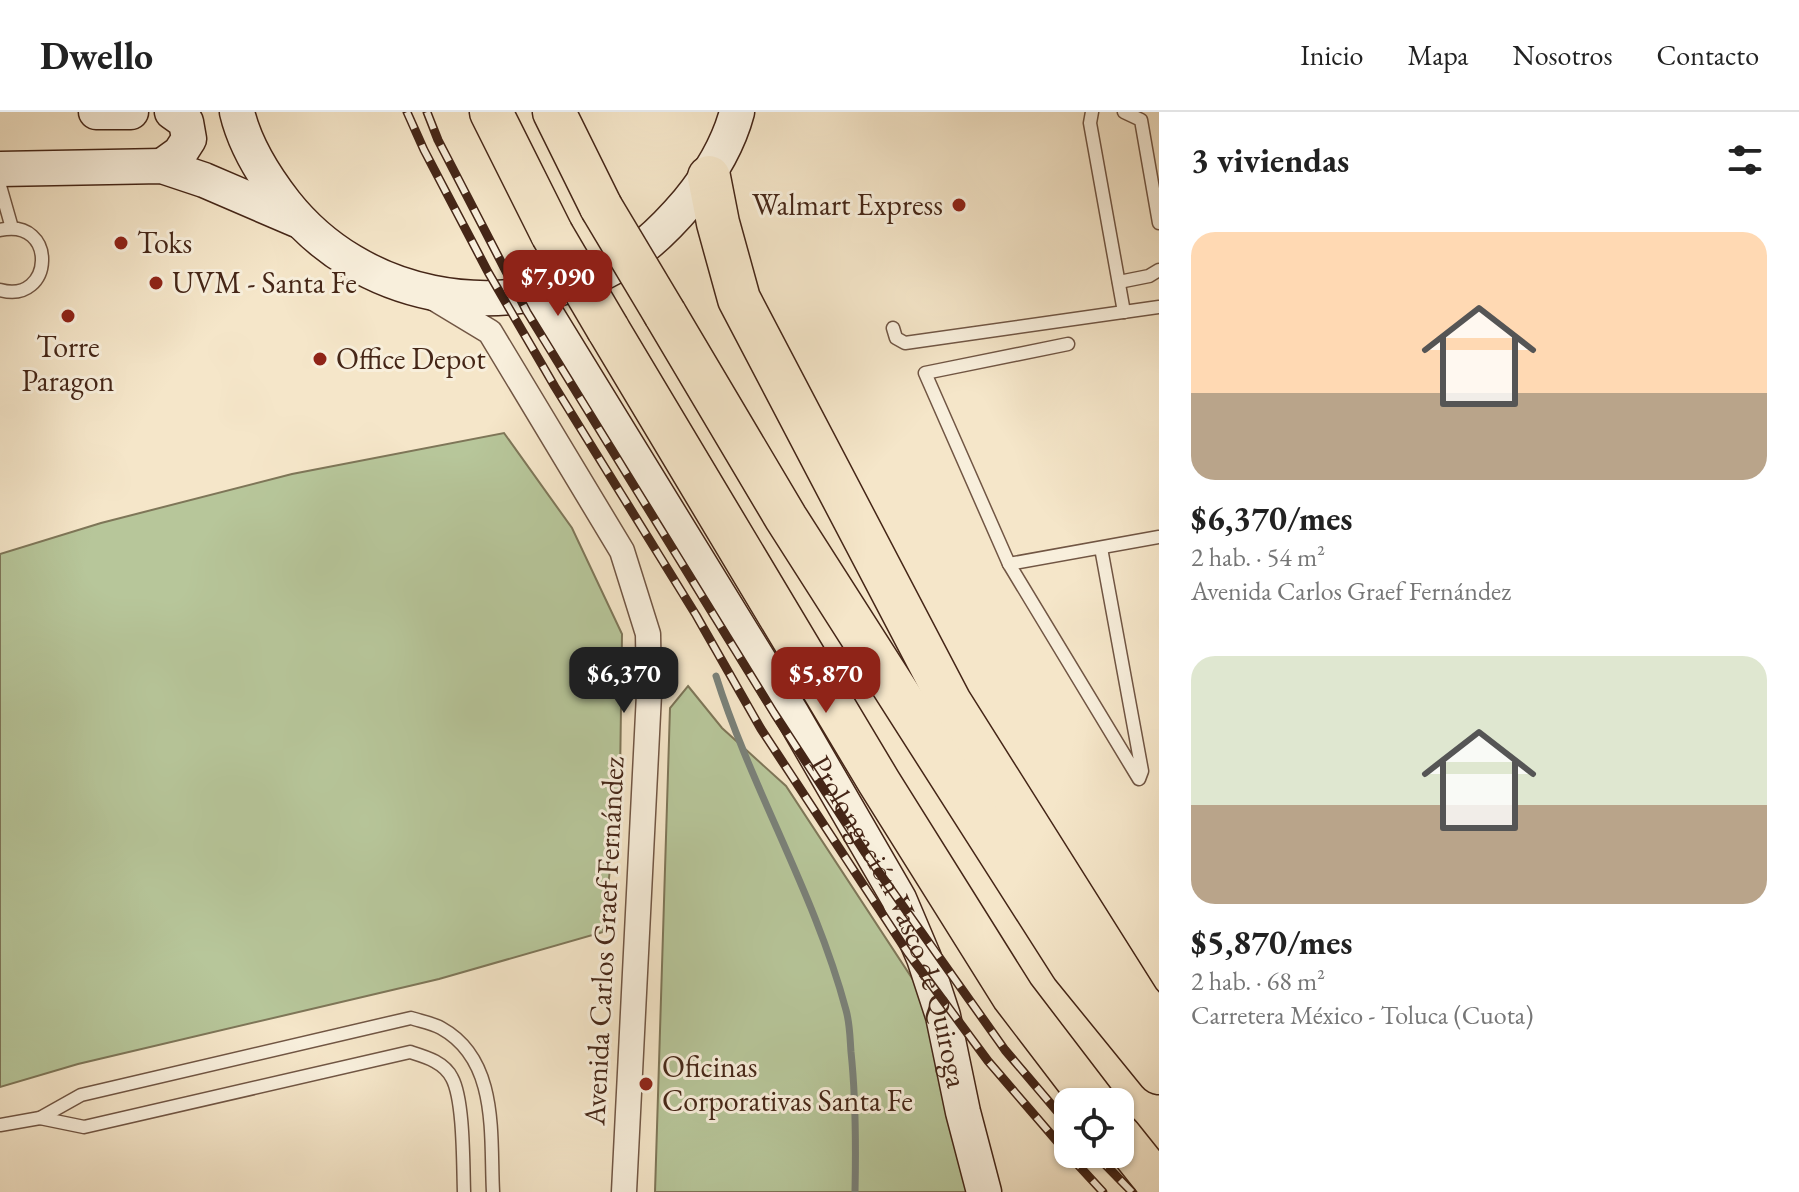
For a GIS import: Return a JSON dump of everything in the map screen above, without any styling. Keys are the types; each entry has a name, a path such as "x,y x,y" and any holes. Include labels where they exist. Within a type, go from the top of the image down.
{"highway":[{"path":"491,112 552,234 879,782 1013,996 1083,1088"},
{"path":"554,112 601,207 786,518 1072,966 1159,1073"},
{"path":"709,177 739,299 950,702 1139,1002 1159,1024"},
{"path":"1134,1154 1159,1185"}],"street":[{"path":"96,112 131,112"},
{"path":"162,166 180,153 189,139 186,122 172,112"},
{"path":"237,112 265,177 300,222 336,253 378,276 423,292 481,300 535,296 606,271 663,231 709,177 732,131 737,112"},
{"path":"0,169 162,166 204,180 300,222"},
{"name":"Avenida Carlos Graef Fernández","path":"423,292 490,332 622,551 648,634 649,694 624,1192"},
{"name":"Prolongación Vasco de Quiroga","path":"535,296 793,716 899,899 924,958 943,1016 984,1192"}],"lane":[{"path":"1092,112 1090,123 1124,312"},
{"path":"1124,112 1141,120 1159,223"},
{"path":"0,186 6,229 30,234 37,241 41,249 42,268 32,284 24,289 15,292 0,290"},
{"path":"1119,282 1149,276 1159,270"},
{"path":"893,328 896,338 905,343 1159,307"},
{"path":"1068,344 925,373 1009,564 1139,779 1142,771 1101,548"},
{"path":"1009,564 1159,537"},
{"path":"0,1125 40,1118 81,1095 411,1018 441,1028 473,1055 488,1096 493,1192"},
{"path":"40,1118 84,1127 410,1052 433,1059 452,1078 461,1117 464,1192"}],"green space":[{"path":"504,433 572,528 622,634 620,779 603,932 439,979 78,1064 0,1087 0,554 101,523 292,474"},
{"path":"688,686 722,728 786,786 923,995 970,1192 655,1192 670,708"}],"waterway":[{"path":"716,676 747,760 818,925 846,1010 854,1087 855,1192"}],"railway":[{"path":"407,112 488,272 696,615 761,729 908,953 988,1061 1054,1138"},
{"path":"427,112 438,140 527,312 774,713 866,854 1005,1050 1054,1108"},
{"path":"1081,1168 1103,1192"},
{"path":"1109,1168 1132,1192"}],"place":[{"name":"Walmart Express","path":"959,205"},
{"name":"Toks","path":"121,243"},
{"name":"UVM - Santa Fe","path":"156,283"},
{"name":"Torre Paragon","path":"68,316"},
{"name":"Office Depot","path":"320,359"},
{"name":"Oficinas Corporativas Santa Fe","path":"646,1084"}]}
